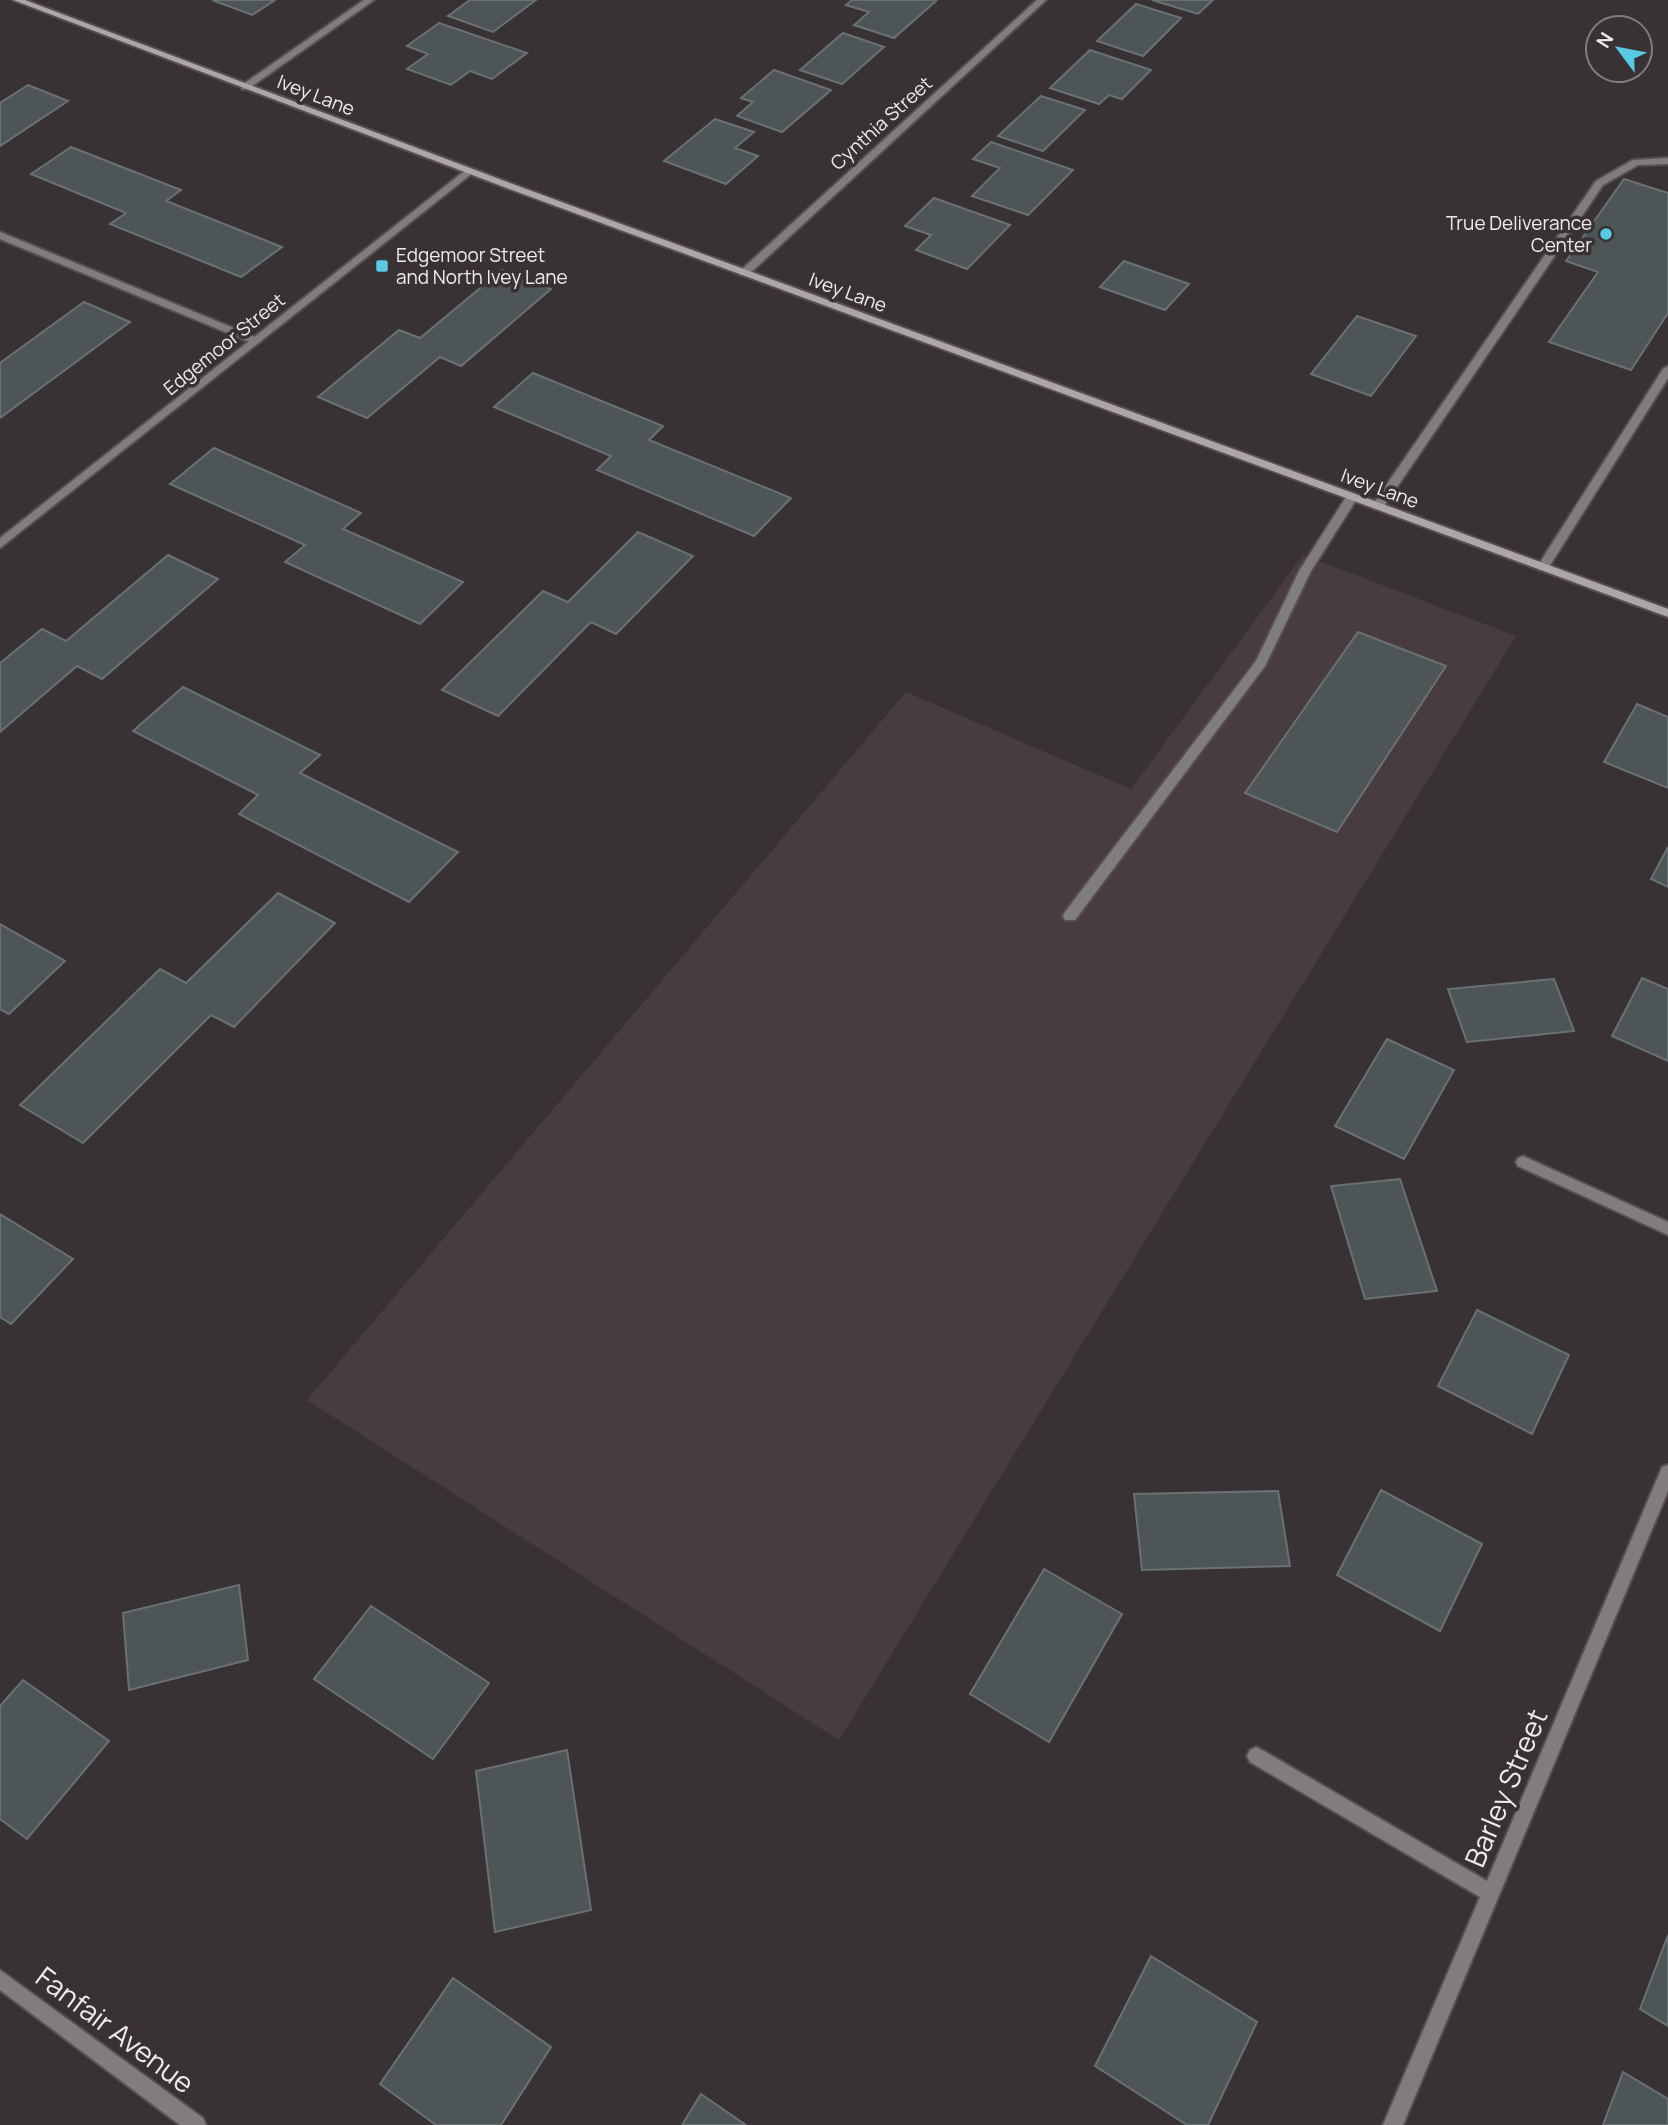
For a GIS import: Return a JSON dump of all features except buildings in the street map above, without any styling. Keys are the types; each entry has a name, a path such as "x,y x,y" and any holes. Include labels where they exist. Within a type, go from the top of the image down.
{"street":[{"name":"Ivey Lane","path":"17,0 744,273 1668,613"},
{"path":"245,87 370,0"},
{"name":"Cynthia Street","path":"744,273 1042,0"},
{"path":"1378,506 1599,183 1636,162 1668,161"},
{"name":"Edgemoor Street","path":"0,544 470,171"},
{"path":"0,235 256,341"},
{"path":"1544,567 1668,369"},
{"path":"1070,916 1261,663 1305,571 1352,497"},
{"path":"1523,1162 1668,1229"},
{"name":"Barley Street","path":"1393,2125 1668,1472"},
{"path":"1256,1756 1491,1892"},
{"name":"Fanfair Avenue","path":"0,1979 196,2125"}],"shaded area":[{"path":"1303,555 1516,636 839,1740 307,1400 906,692 1131,789"}],"place":[{"name":"True Deliverance Center","path":"1606,234"},
{"name":"Edgemoor Street and North Ivey Lane","path":"382,266"}]}
